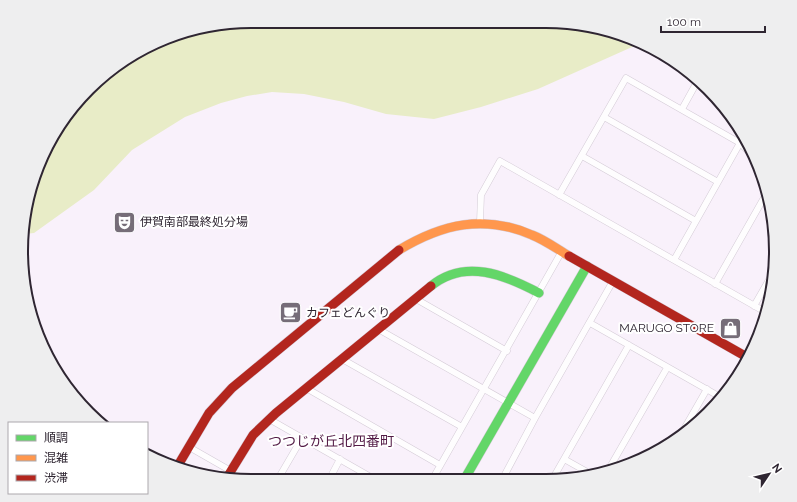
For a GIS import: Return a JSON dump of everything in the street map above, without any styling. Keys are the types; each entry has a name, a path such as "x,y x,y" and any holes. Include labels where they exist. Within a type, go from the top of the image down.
{"street":[{"path":"559,195 626,78 740,143 674,260"},
{"path":"682,110 696,86"},
{"path":"604,117 718,182"},
{"path":"582,156 696,221"},
{"path":"480,222 481,195 500,161 761,310"},
{"path":"715,284 763,200"},
{"path":"181,462 209,413 232,388 398,251 417,238 438,229 454,225 480,222 504,225 523,230 743,355"},
{"path":"435,474 507,351 562,251"},
{"path":"467,474 587,266"},
{"path":"230,473 250,440 269,419 378,329 446,277 461,272 477,270 502,274 539,293"},
{"path":"505,474 535,418 613,281"},
{"path":"754,306 766,284"},
{"path":"416,299 507,351"},
{"path":"590,323 717,395"},
{"path":"378,329 535,418"},
{"path":"555,474 629,345"},
{"path":"342,359 462,427"},
{"path":"612,464 668,368"},
{"path":"306,388 440,465"},
{"path":"687,424 707,389"},
{"path":"269,419 366,474"},
{"path":"281,474 302,438"},
{"path":"189,447 225,472"},
{"path":"332,474 340,459"},
{"path":"564,459 585,471"}],"green space":[{"path":"236,28 561,28 590,32 634,46 538,89 481,107 434,119 386,114 344,102 304,94 272,92 247,96 221,103 185,117 132,150 94,190 34,233 28,234 32,207 40,179 51,152 74,115 93,93 115,74 152,51 179,40 207,32"}],"traffic: fast":[{"path":"467,474 587,266"},
{"path":"431,286 444,278 457,273 471,271 499,275 539,293"}],"traffic: slow":[{"path":"399,250 415,241 447,228 480,224 497,225 532,235 569,256"}],"traffic: jam":[{"path":"180,462 209,413 232,388 399,250"},
{"path":"569,256 743,355"},
{"path":"230,473 253,435 276,413 431,286"}],"place":[{"name":"伊賀南部最終処分場","path":"125,222"},
{"name":"カフェどんぐり","path":"291,313"},
{"name":"MARUGO STORE","path":"730,328"}],"district":[{"name":"つつじが丘北四番町","path":"331,441"}]}
